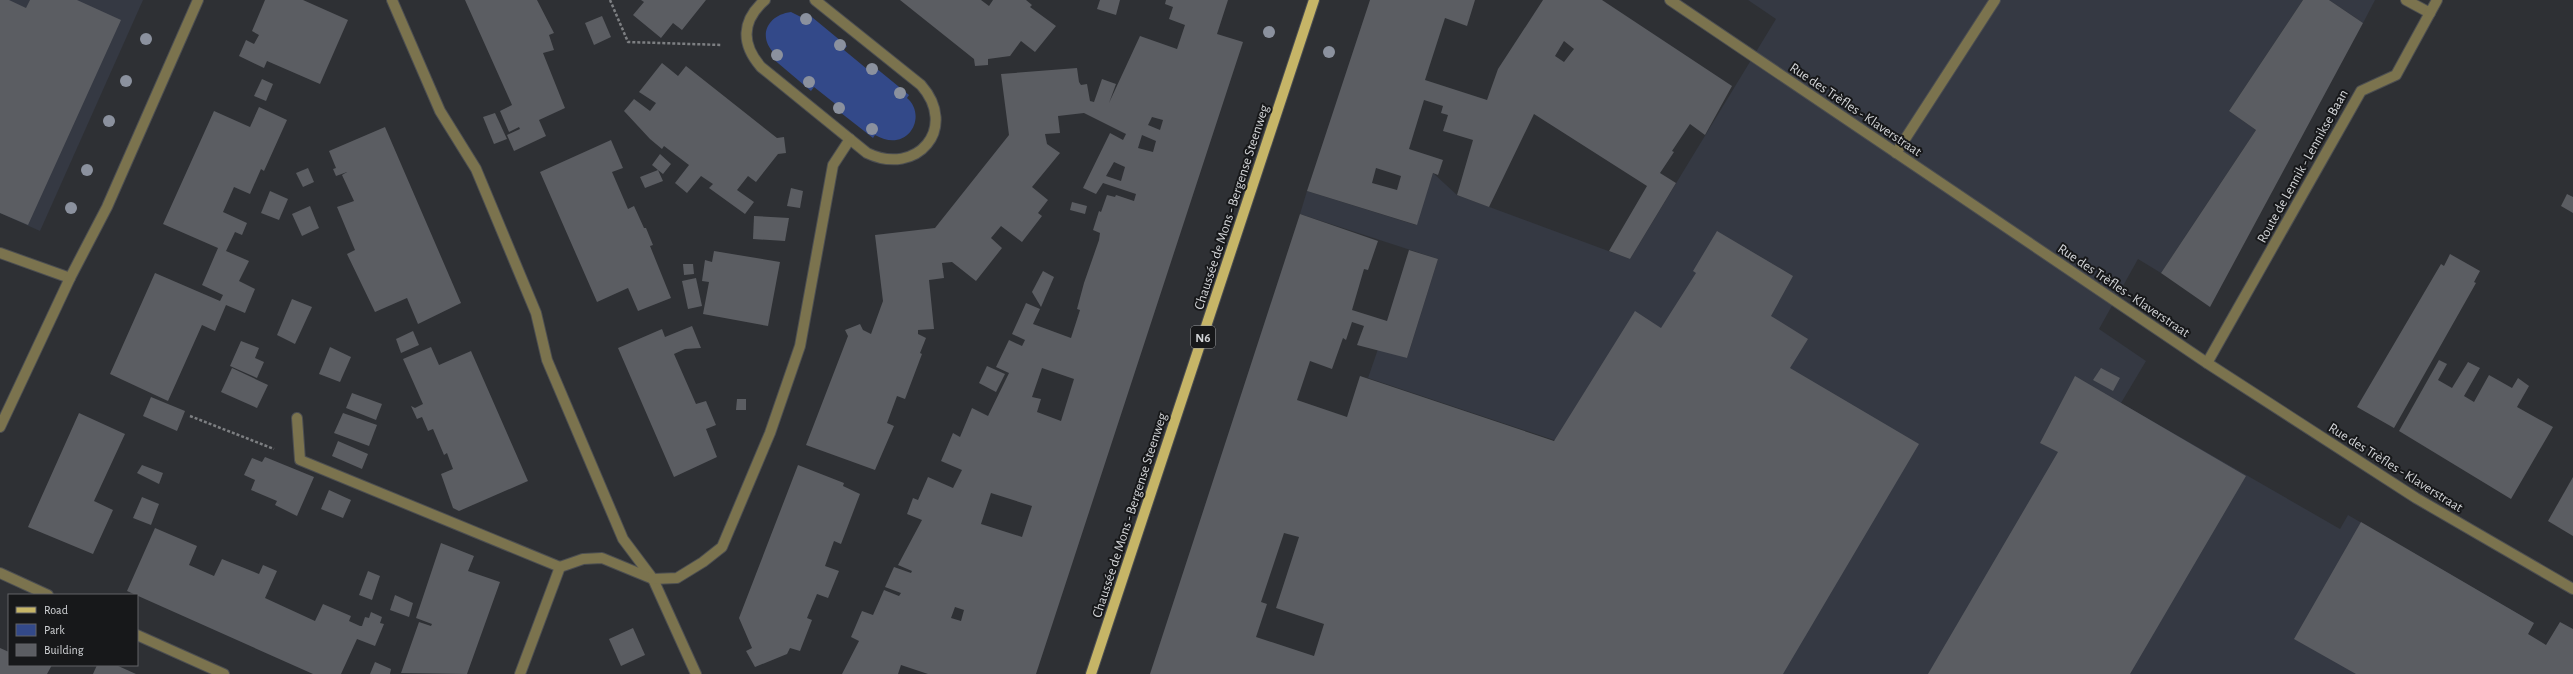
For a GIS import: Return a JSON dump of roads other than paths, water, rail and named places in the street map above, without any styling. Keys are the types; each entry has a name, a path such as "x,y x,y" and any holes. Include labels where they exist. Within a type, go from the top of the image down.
{"main road":[{"name":"Chaussée de Mons - Bergense Steenweg","path":"1091,674 1314,0"}],"street":[{"path":"0,427 70,278 108,207 198,0"},
{"path":"392,0 440,111 479,176 536,313 547,360 623,540 654,579 696,674"},
{"path":"765,0 755,8 748,23 746,40 751,56 761,67 867,153 881,159 898,161 914,156 927,145 935,130 936,113 931,97 921,85 815,0"},
{"name":"Rue des Trèfles - Klaverstraat","path":"1670,0 2207,363 2416,498 2573,589"},
{"path":"1896,153 1995,0"},
{"path":"2406,0 2430,14"},
{"name":"Route de Lennik - Lennikse Baan","path":"2207,363 2360,91 2396,75 2437,0"},
{"path":"297,418 300,460 560,567 583,559 602,558 654,579 677,578 703,562 722,547 770,433 800,346 834,165 850,139"},
{"path":"0,253 70,278"},
{"path":"520,674 560,567"},
{"path":"0,573 46,594"},
{"path":"138,635 224,674"}]}
